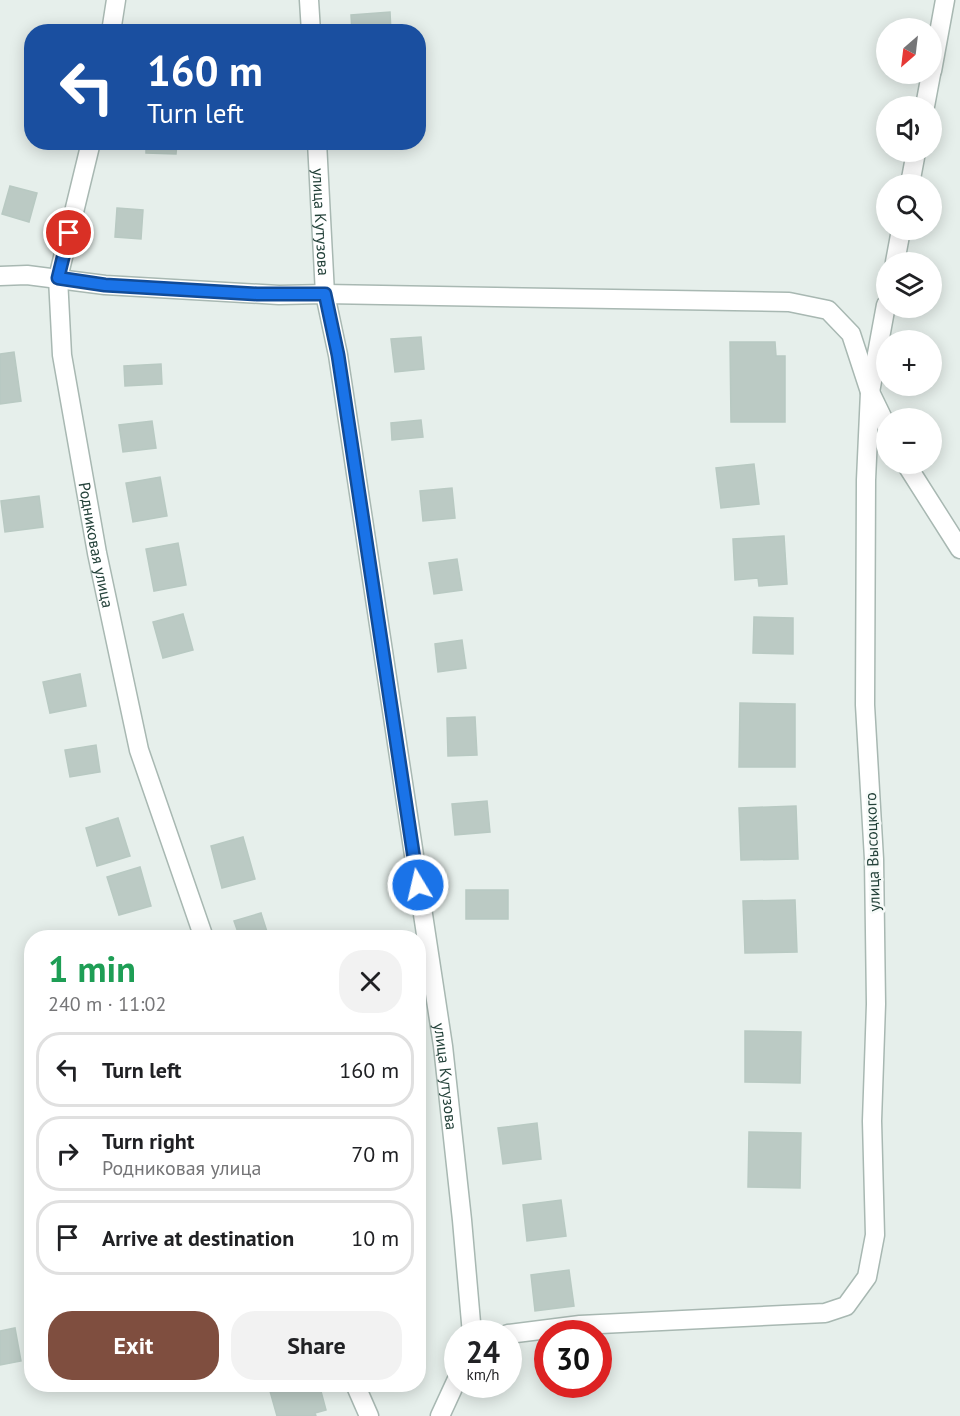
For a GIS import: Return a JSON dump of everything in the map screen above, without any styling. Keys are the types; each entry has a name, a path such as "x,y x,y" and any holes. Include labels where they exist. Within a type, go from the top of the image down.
{"street":[{"path":"112,24 116,0"},
{"path":"309,0 310,24"},
{"path":"942,18 945,0"},
{"name":"Родниковая улица","path":"89,150 58,278 64,367 97,554 139,750 201,930"},
{"name":"улица Кутузова","path":"317,150 325,294 338,355 425,930"},
{"path":"0,276 27,275 105,285 279,295 789,302 828,310 851,334 870,392 878,408"},
{"path":"870,392 884,318"},
{"name":"улица Высоцкого","path":"522,1332 580,1325 825,1312 846,1306 867,1277 875,1236 872,1121 876,1004 874,859 865,705 866,480 870,392"},
{"path":"912,474 960,549"},
{"name":"улица Кутузова","path":"426,940 442,1046 471,1320"},
{"path":"358,1392 369,1416"},
{"path":"440,1416 448,1398"}],"building":[{"path":"390,12 391,24 352,24 351,15"},
{"path":"146,150 176,150 176,154 146,153"},
{"path":"10,186 37,193 29,222 2,214"},
{"path":"117,208 143,210 141,239 115,237"},
{"path":"421,337 424,369 395,372 391,339"},
{"path":"730,342 775,342 776,356 785,356 785,422 731,422"},
{"path":"14,352 21,401 0,404 0,354"},
{"path":"161,364 162,384 125,386 124,366"},
{"path":"421,420 423,437 392,440 391,423"},
{"path":"152,421 156,448 123,452 119,425"},
{"path":"754,464 759,504 721,508 716,468"},
{"path":"160,477 167,516 133,522 126,483"},
{"path":"452,488 455,518 423,521 420,491"},
{"path":"39,496 43,527 5,532 1,501"},
{"path":"784,536 787,584 759,586 758,578 735,580 733,539"},
{"path":"178,543 186,585 154,591 146,549"},
{"path":"457,559 462,590 434,594 429,563"},
{"path":"183,614 193,650 163,658 153,622"},
{"path":"754,617 793,618 793,654 753,653"},
{"path":"462,640 466,668 438,672 435,644"},
{"path":"80,674 86,706 50,713 43,682"},
{"path":"740,703 795,704 795,767 739,767"},
{"path":"475,717 477,755 448,756 447,718"},
{"path":"96,745 100,772 70,777 65,750"},
{"path":"487,801 490,832 455,835 452,804"},
{"path":"796,806 798,859 741,860 739,808"},
{"path":"118,818 130,856 97,866 86,828"},
{"path":"243,837 255,879 222,888 211,846"},
{"path":"140,867 151,906 119,915 107,877"},
{"path":"466,890 508,890 508,919 466,919"},
{"path":"795,900 797,952 745,953 743,901"},
{"path":"261,913 266,930 237,930 234,921"},
{"path":"745,1031 801,1032 800,1083 745,1082"},
{"path":"537,1123 541,1159 503,1164 498,1128"},
{"path":"749,1132 801,1133 800,1188 748,1187"},
{"path":"561,1200 566,1236 527,1241 523,1205"},
{"path":"569,1270 574,1306 535,1311 531,1275"},
{"path":"15,1328 21,1361 0,1365 0,1331"},
{"path":"270,1392 321,1392 326,1410 315,1413 316,1416 277,1416"}],"route":[{"path":"69,233 58,278 105,285 279,295 325,294 338,355 418,885"}]}
